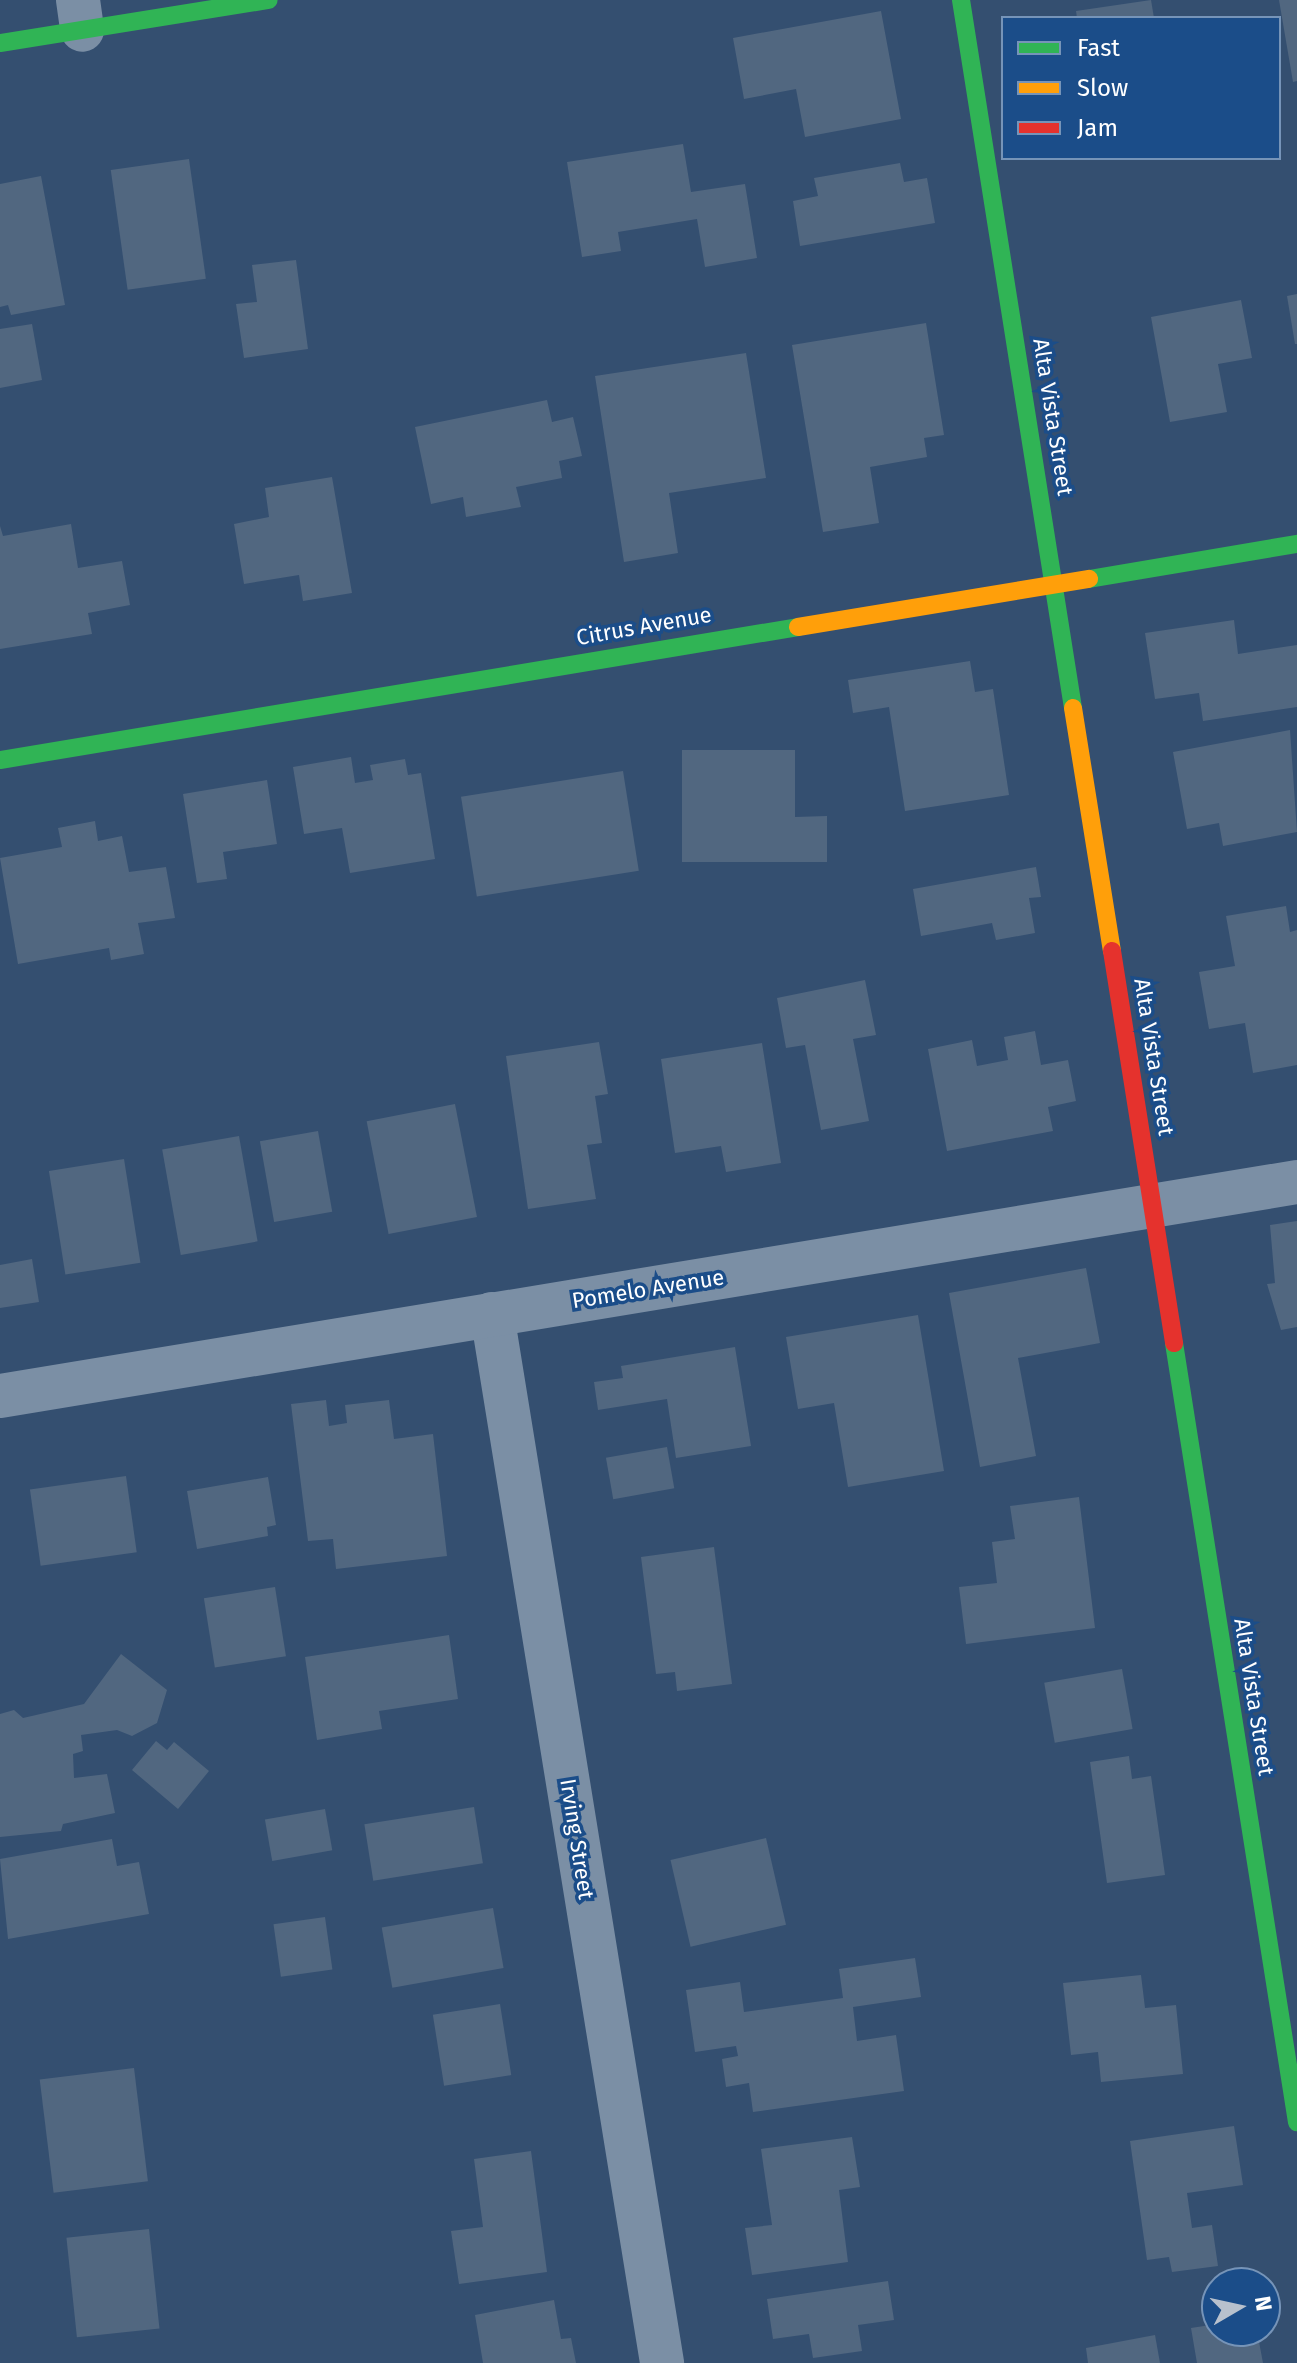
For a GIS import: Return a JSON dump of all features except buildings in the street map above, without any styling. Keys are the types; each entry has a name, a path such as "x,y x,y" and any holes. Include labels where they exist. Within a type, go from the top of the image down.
{"street":[{"path":"0,43 80,15 269,0"},
{"name":"Alta Vista Street","path":"961,0 1297,2122"},
{"name":"Citrus Avenue","path":"0,760 1055,581 1297,544"},
{"name":"Pomelo Avenue","path":"0,1396 1297,1182"},
{"name":"Irving Street","path":"492,1314 662,2363"}],"traffic: fast":[{"path":"0,43 269,0"},
{"path":"961,0 1073,708"},
{"path":"1089,579 1297,544"},
{"path":"0,760 798,627"},
{"path":"1174,1343 1297,2122"}],"traffic: slow":[{"path":"798,627 1089,579"},
{"path":"1073,708 1112,951"}],"traffic: jam":[{"path":"1112,951 1174,1343"}]}
